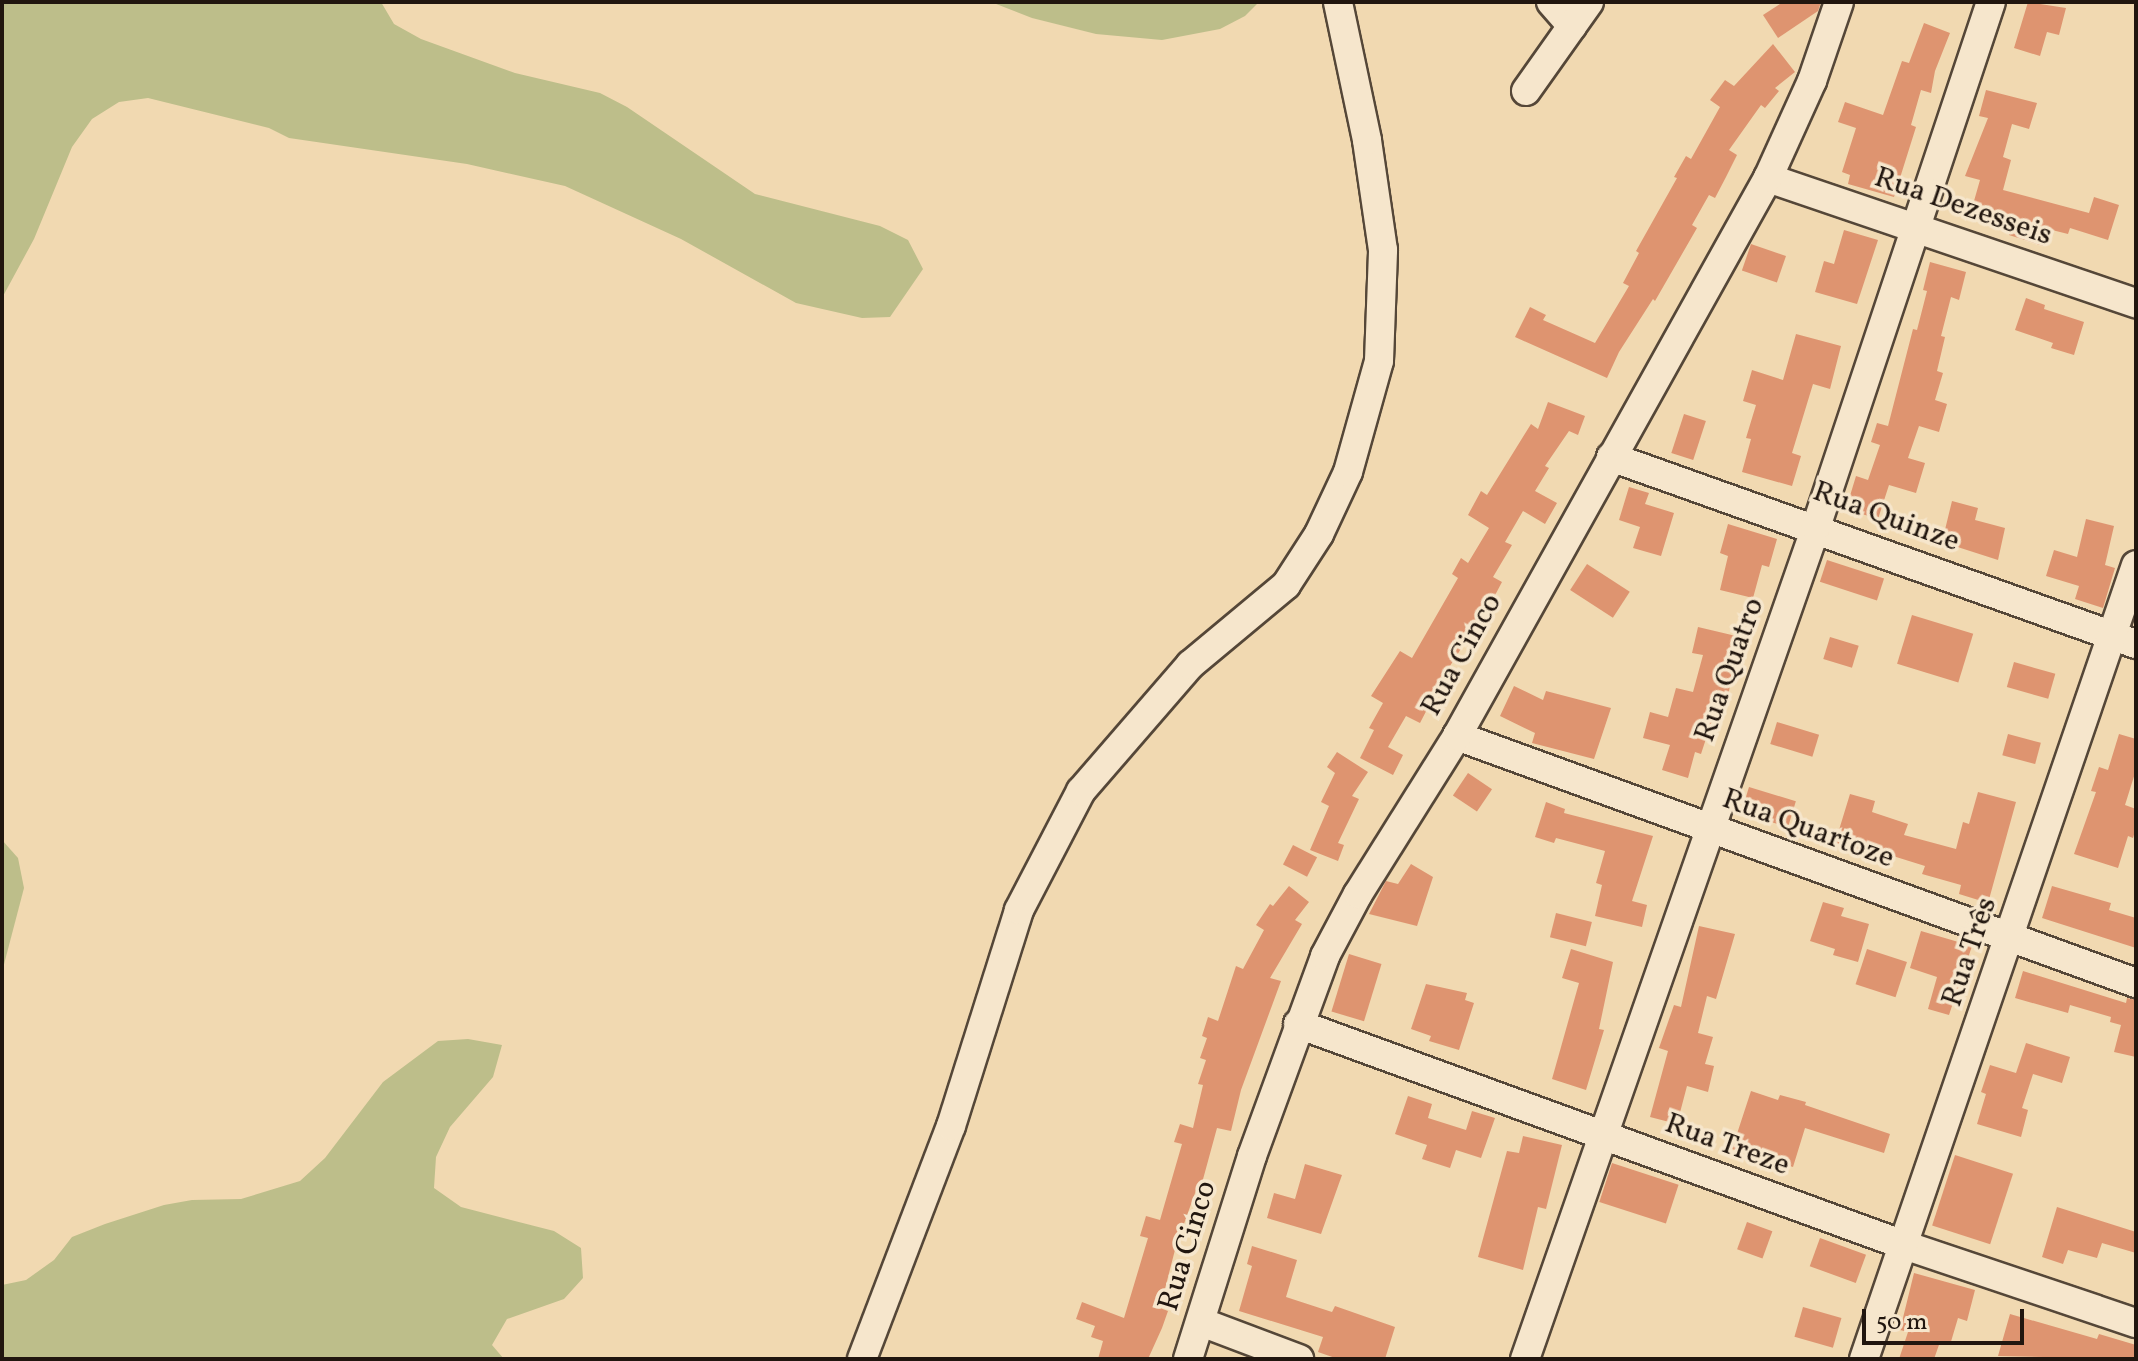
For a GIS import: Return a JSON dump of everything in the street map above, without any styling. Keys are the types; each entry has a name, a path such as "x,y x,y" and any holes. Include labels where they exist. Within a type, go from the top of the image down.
{"street":[{"path":"862,1359 951,1126 1019,910 1081,791 1190,665 1286,585 1319,534 1348,472 1379,361 1383,250 1367,140 1338,2"},
{"path":"1551,2 1572,26"},
{"path":"1526,91 1589,2"},
{"name":"Rua Cinco","path":"1188,1359 1298,1024 1343,920 1457,736 1768,178 1812,81 1839,2"},
{"name":"Rua Quatro","path":"1525,1359 1816,527 1991,2"},
{"name":"Rua Dezesseis","path":"1768,178 2136,303"},
{"name":"Rua Quinze","path":"1611,457 1816,527 2124,640"},
{"name":"Rua Três","path":"1864,1359 2011,939 2124,640 2136,565"},
{"name":"Rua Quartoze","path":"1457,736 2136,983"},
{"name":"Rua Treze","path":"1298,1024 1904,1245 2136,1323"},
{"path":"1201,1322 1299,1359"}],"green space":[{"path":"2,2 381,2 394,24 421,39 515,73 600,93 627,107 755,194 880,226 908,240 923,269 890,317 862,318 796,303 681,239 565,186 467,164 289,138 269,128 148,98 119,102 92,119 72,147 34,239 2,298"},
{"path":"991,2 1259,2 1245,16 1220,29 1162,40 1096,34 1032,18"},
{"path":"2,840 18,858 24,888 2,972"},
{"path":"468,1039 502,1045 493,1077 450,1127 436,1157 434,1188 461,1207 554,1231 581,1248 583,1278 564,1299 507,1319 492,1345 504,1359 2,1359 2,1285 26,1280 54,1260 72,1237 105,1224 164,1205 192,1200 241,1199 300,1181 325,1158 383,1082 438,1041"}],"building":[{"path":"1783,2 1821,2 1818,11 1778,38 1763,15"},
{"path":"2028,2 2066,8 2059,35 2047,32 2040,56 2014,48"},
{"path":"1924,23 1950,33 1935,71 1931,93 1921,90 1911,125 1916,127 1894,197 1848,184 1850,175 1842,172 1856,128 1838,122 1845,102 1883,115 1902,61 1909,63"},
{"path":"1773,44 1795,72 1775,88 1779,91 1765,108 1761,105 1729,150 1737,155 1715,198 1709,195 1692,225 1697,228 1655,301 1653,299 1619,352 1607,378 1515,337 1530,307 1546,315 1543,320 1595,343 1629,286 1623,283 1639,253 1636,251 1677,178 1674,177 1686,156 1691,159 1720,107 1710,100 1725,80 1734,86"},
{"path":"1986,90 2037,103 2029,129 2012,124 2003,157 2011,160 2003,190 2089,213 2094,197 2119,205 2108,240 2070,228 2068,234 2048,229 2043,246 2009,235 2014,219 1972,208 1980,180 1965,176 1988,118 1979,116"},
{"path":"1844,230 1878,240 1857,304 1815,292 1824,261 1834,264"},
{"path":"1751,244 1786,256 1777,283 1742,270"},
{"path":"1930,262 1966,272 1959,300 1951,297 1941,336 1945,337 1937,371 1943,373 1935,400 1947,404 1939,432 1919,426 1908,458 1925,463 1916,493 1889,485 1878,519 1846,509 1856,476 1868,480 1880,445 1871,442 1877,423 1888,426 1913,329 1917,330 1927,291 1923,290"},
{"path":"2026,298 2045,305 2044,309 2084,322 2074,355 2051,348 2053,343 2015,330"},
{"path":"1796,334 1841,346 1830,389 1813,384 1792,453 1801,456 1792,486 1742,472 1751,439 1746,438 1756,405 1743,401 1752,370 1783,380"},
{"path":"1548,402 1585,416 1578,435 1569,431 1545,466 1549,468 1535,491 1557,503 1545,524 1523,511 1505,542 1512,545 1493,577 1502,582 1493,599 1448,669 1420,723 1406,716 1388,747 1403,755 1393,775 1360,758 1374,730 1369,728 1383,703 1371,696 1400,651 1412,658 1458,578 1452,574 1461,558 1468,563 1489,528 1468,515 1481,491 1487,495 1531,424 1538,429"},
{"path":"1684,414 1706,421 1693,460 1671,453"},
{"path":"1629,487 1649,493 1645,504 1674,513 1661,556 1633,548 1640,527 1619,520"},
{"path":"1952,501 1978,508 1975,520 2005,528 1998,560 1942,542"},
{"path":"2086,519 2114,526 2105,565 2115,568 2103,608 2075,599 2079,586 2046,576 2054,550 2077,557"},
{"path":"1728,524 1777,539 1769,567 1762,565 1753,598 1720,590 1728,556 1720,553"},
{"path":"1827,560 1884,579 1877,600 1820,582"},
{"path":"1587,564 1630,592 1613,618 1570,590"},
{"path":"1912,615 1973,634 1958,682 1897,664"},
{"path":"1698,627 1736,636 1728,668 1734,670 1728,695 1721,693 1701,754 1695,752 1688,778 1662,770 1670,745 1643,738 1650,712 1668,717 1676,688 1693,692 1703,655 1692,653"},
{"path":"1830,637 1859,646 1852,668 1823,659"},
{"path":"2014,662 2055,674 2048,699 2007,687"},
{"path":"1514,686 1543,700 1546,691 1611,708 1594,759 1532,743 1535,733 1500,716"},
{"path":"1777,722 1819,735 1812,757 1770,744"},
{"path":"2008,734 2041,743 2035,764 2002,755"},
{"path":"2119,734 2136,739 2136,770 2125,805 2136,809 2136,828 2133,838 2128,836 2118,868 2074,854 2096,792 2091,791 2099,767 2108,770"},
{"path":"1337,752 1368,772 1352,796 1359,799 1338,843 1344,845 1338,861 1310,850 1329,806 1321,802 1335,773 1327,767"},
{"path":"1468,773 1492,789 1477,812 1453,795"},
{"path":"1749,787 1796,801 1788,827 1741,813"},
{"path":"1978,792 2016,802 1988,903 1959,894 1961,885 1922,874 1925,866 1861,846 1859,851 1835,843 1850,794 1875,801 1872,812 1908,824 1904,835 1956,849 1963,822 1969,824"},
{"path":"1546,802 1565,809 1564,813 1653,836 1632,901 1647,905 1642,927 1595,916 1602,885 1596,883 1605,851 1556,838 1554,843 1535,837"},
{"path":"1293,845 1317,857 1307,877 1283,865"},
{"path":"1411,864 1433,877 1417,926 1369,914 1386,881 1398,884"},
{"path":"1289,886 1309,902 1295,920 1302,924 1270,978 1281,981 1241,1090 1231,1131 1217,1128 1202,1183 1199,1182 1176,1246 1160,1308 1168,1311 1162,1328 1148,1359 1098,1359 1103,1341 1091,1337 1095,1326 1076,1319 1082,1302 1124,1318 1148,1238 1140,1236 1146,1216 1160,1220 1182,1144 1174,1142 1180,1124 1193,1128 1203,1085 1198,1084 1206,1060 1200,1058 1207,1038 1202,1036 1208,1017 1218,1021 1236,966 1243,969 1264,930 1256,925 1270,904 1273,906"},
{"path":"2052,886 2111,903 2109,910 2136,918 2136,948 2042,918"},
{"path":"1823,902 1844,908 1841,916 1869,924 1858,962 1833,955 1835,949 1810,941"},
{"path":"1556,913 1592,922 1586,946 1550,937"},
{"path":"1699,926 1735,934 1716,999 1707,996 1698,1033 1713,1037 1705,1064 1714,1066 1708,1092 1687,1086 1677,1124 1650,1117 1668,1051 1659,1048 1674,1005 1681,1007"},
{"path":"1921,931 1972,946 1949,1015 1928,1009 1937,977 1910,968"},
{"path":"1571,949 1613,962 1599,1029 1604,1030 1586,1090 1552,1079 1579,983 1562,978"},
{"path":"1867,949 1907,962 1896,997 1856,984"},
{"path":"1349,954 1382,964 1364,1021 1331,1011"},
{"path":"2023,971 2126,1003 2127,998 2136,1000 2136,1057 2114,1052 2121,1025 2110,1022 2111,1017 2070,1005 2068,1013 2015,998"},
{"path":"1426,984 1467,993 1465,1000 1474,1003 1459,1050 1429,1041 1431,1036 1411,1029"},
{"path":"2026,1043 2070,1057 2062,1083 2033,1074 2022,1108 2028,1110 2021,1137 1977,1124 1986,1094 1981,1092 1990,1065 2016,1073"},
{"path":"1751,1091 1778,1100 1780,1095 1806,1102 1805,1105 1890,1134 1884,1153 1805,1128 1793,1167 1732,1149"},
{"path":"1408,1096 1432,1104 1428,1118 1466,1130 1472,1111 1495,1118 1481,1158 1456,1150 1450,1168 1422,1159 1427,1145 1395,1134"},
{"path":"1523,1136 1562,1145 1546,1209 1538,1207 1523,1270 1478,1257 1507,1151 1519,1153"},
{"path":"1955,1155 2013,1174 1990,1244 1932,1225"},
{"path":"1612,1163 1679,1185 1666,1224 1599,1202"},
{"path":"1305,1164 1342,1175 1321,1234 1267,1218 1274,1193 1295,1199"},
{"path":"2057,1207 2136,1232 2136,1253 2102,1243 2097,1258 2068,1250 2063,1264 2042,1257"},
{"path":"1747,1222 1772,1231 1762,1258 1737,1249"},
{"path":"1820,1238 1866,1255 1856,1283 1810,1266"},
{"path":"1252,1246 1297,1260 1286,1297 1332,1312 1335,1306 1395,1327 1385,1359 1338,1359 1318,1352 1323,1337 1239,1311 1252,1266 1247,1264"},
{"path":"1914,1273 1975,1290 1967,1321 1958,1318 1950,1345 1940,1342 1934,1359 1899,1359 1908,1332 1900,1330"},
{"path":"1803,1307 1841,1318 1833,1348 1794,1337"},
{"path":"2010,1314 2097,1339 2099,1334 2136,1345 2136,1359 1998,1356"}]}
